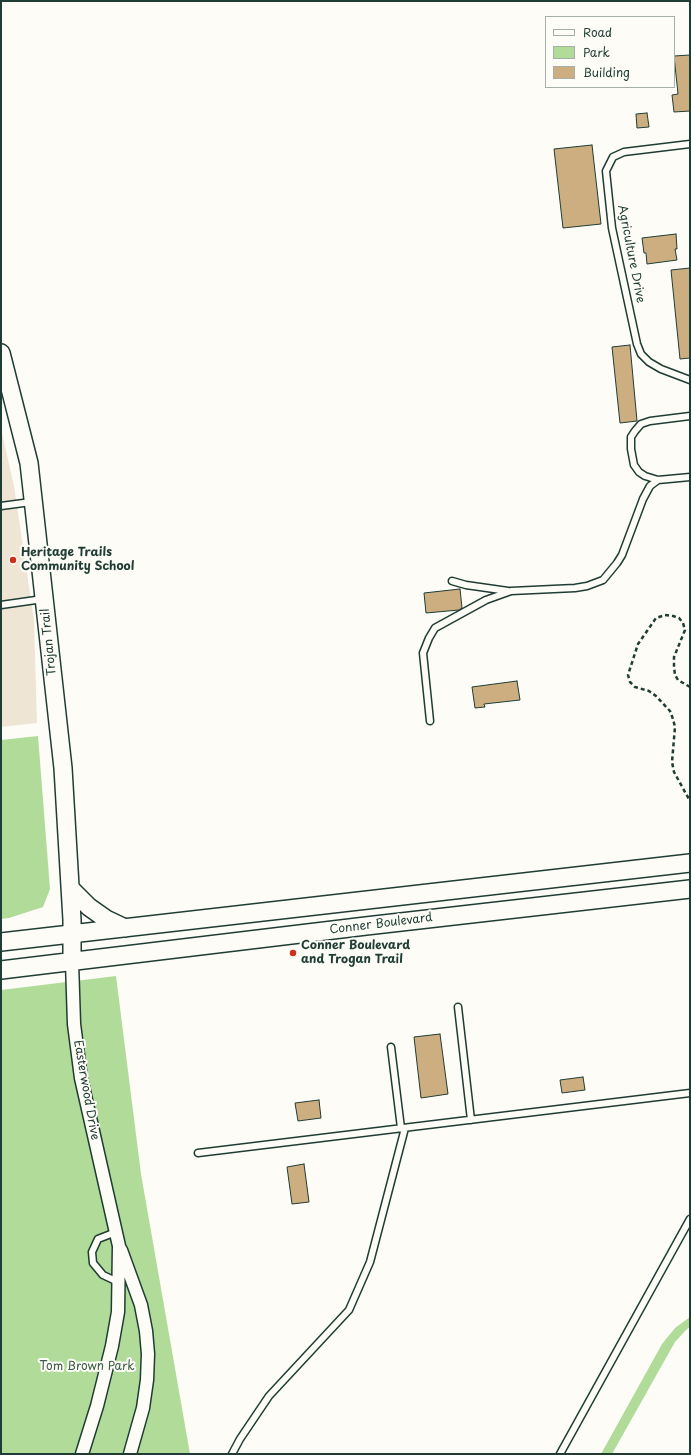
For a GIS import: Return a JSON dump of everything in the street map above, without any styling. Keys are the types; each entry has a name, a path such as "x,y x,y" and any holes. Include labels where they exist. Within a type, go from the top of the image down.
{"main road":[{"name":"Trojan Trail","path":"1,353 28,463 33,502 63,768 72,934"},
{"name":"Conner Boulevard","path":"1,942 690,863"},
{"path":"70,888 89,907 106,919 125,928"},
{"name":"Conner Boulevard","path":"1,970 690,889"},
{"name":"Easterwood Drive","path":"72,934 72,962"}],"street":[{"name":"Easterwood Drive","path":"72,962 74,1024 81,1078 118,1245 118,1312 112,1346 97,1406 82,1454"},
{"name":"Easterwood Drive","path":"118,1245 131,1274 141,1305 146,1330 148,1354 147,1380 143,1408 130,1454"}],"lane":[{"name":"Agriculture Drive","path":"690,144 624,152 613,157 606,171 612,228 637,344 641,354 649,362 662,369 690,380"},
{"path":"690,416 650,421 641,424 634,431 631,437 631,449 634,465 638,472 658,480 690,477"},
{"path":"452,581 466,585 511,591 575,588 587,586 603,580 622,555 642,499 650,486 658,480"},
{"path":"1,506 33,502"},
{"path":"430,721 424,653 429,638 435,628 486,600 511,591"},
{"path":"1,605 44,599"},
{"path":"458,1007 471,1120"},
{"path":"232,1454 240,1439 269,1396 348,1310 370,1262 403,1128 391,1047"},
{"path":"198,1153 690,1093"},
{"path":"560,1454 690,1219"},
{"path":"116,1232 98,1239 92,1252 93,1263 103,1275 118,1282"}],"path":[{"path":"690,687 678,680 675,675 674,666 674,657 685,630 683,623 679,618 673,616 665,615 656,618 638,644 628,675 630,682 635,686 650,691 656,696 670,711 674,719 675,727 672,762 674,772 690,801"}],"shaded area":[{"name":"Heritage Trails Community School","path":"1,429 14,486 34,620 37,723 1,727"}],"green space":[{"path":"38,736 50,889 43,907 9,918 1,919 1,740"},
{"name":"Tom Brown Park","path":"116,976 141,1174 190,1454 1,1454 1,990"},
{"path":"690,1317 690,1327 675,1342 612,1454 601,1454 662,1344 675,1328"}],"building":[{"path":"690,55 690,111 674,112 672,95 678,94 675,56"},
{"path":"647,113 649,127 637,128 636,114"},
{"path":"592,145 601,224 563,228 554,149"},
{"path":"676,234 677,249 675,249 677,260 647,264 642,238"},
{"path":"690,268 690,358 680,359 671,270"},
{"path":"630,345 637,421 620,423 612,347"},
{"path":"460,589 462,608 459,610 426,613 424,593"},
{"path":"517,681 520,700 484,704 485,707 475,708 472,687"},
{"path":"440,1034 448,1094 421,1098 414,1037"},
{"path":"583,1077 585,1090 562,1093 560,1080"},
{"path":"319,1100 321,1118 298,1121 295,1103"},
{"path":"304,1164 309,1202 292,1204 287,1167"}],"place":[{"name":"Heritage Trails Community School","path":"13,560"},
{"name":"Conner Boulevard and Trogan Trail","path":"293,953"}]}
